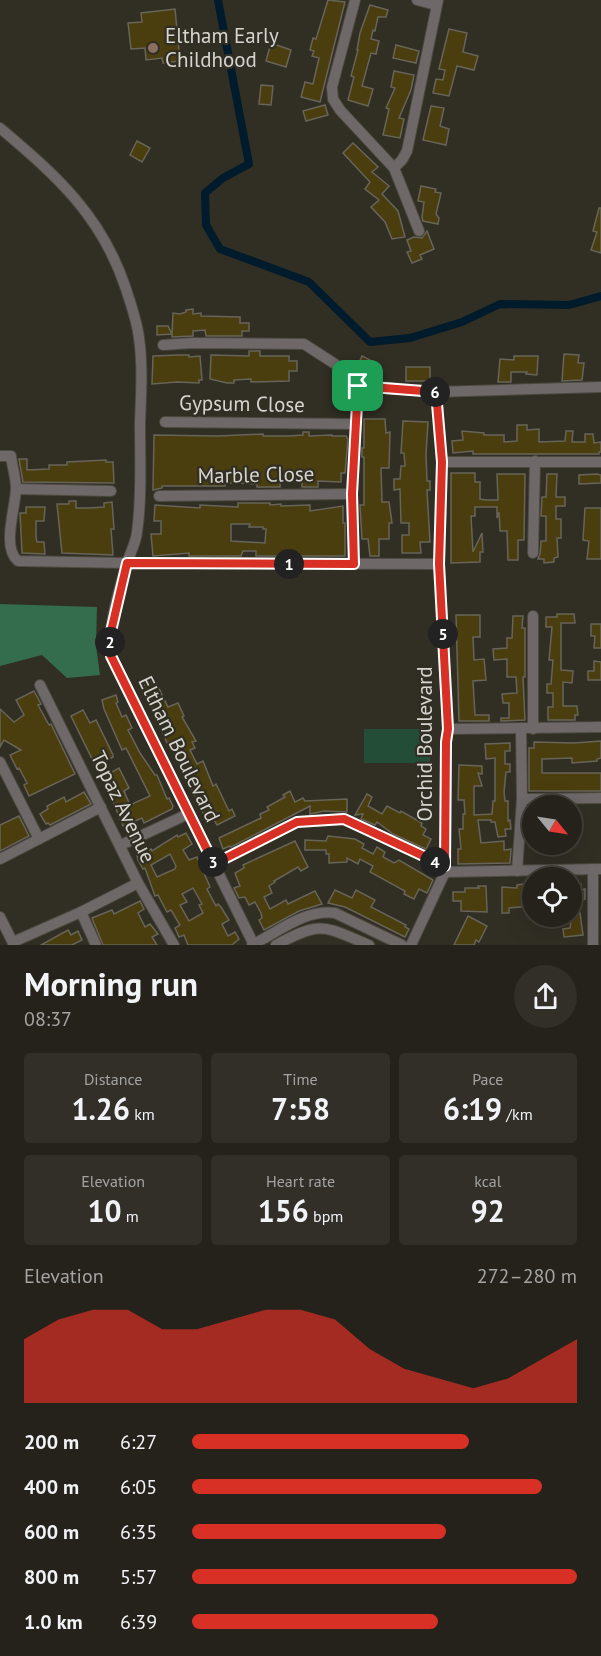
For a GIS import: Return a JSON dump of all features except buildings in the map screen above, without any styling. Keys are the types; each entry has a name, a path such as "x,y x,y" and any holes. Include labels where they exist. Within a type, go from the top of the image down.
{"street":[{"path":"355,0 332,87 333,99 340,110 394,168 419,231"},
{"path":"394,168 407,151 437,2 417,0"},
{"name":"Eltham Boulevard","path":"0,128 62,182 82,205 119,268 134,313 141,362 137,534 127,563 109,640 111,656 253,945"},
{"path":"163,345 303,344 335,363 358,386 436,392 601,387"},
{"path":"354,564 352,494 358,386"},
{"name":"Orchid Boulevard","path":"411,945 445,869 448,729 439,564 442,462 436,392"},
{"name":"Gypsum Close","path":"165,422 355,424"},
{"path":"5,456 16,489 5,525 11,552 18,561 439,564"},
{"path":"442,462 601,462"},
{"path":"533,553 535,462"},
{"path":"16,489 111,491"},
{"name":"Marble Close","path":"159,496 352,494"},
{"path":"533,616 533,729"},
{"name":"Topaz Avenue","path":"40,685 138,883 174,945"},
{"path":"448,729 601,728"},
{"path":"517,871 522,799 521,729"},
{"path":"0,762 39,839"},
{"path":"582,798 601,798"},
{"path":"0,859 100,807"},
{"path":"121,845 188,814"},
{"path":"214,864 297,822 344,819 445,869 517,871 597,869 593,945"},
{"path":"0,917 14,944 138,883"},
{"path":"81,912 96,945"},
{"path":"253,945 304,917 323,912 335,914 402,945"},
{"path":"276,945 309,928 325,927 369,945"}],"green space":[{"path":"0,604 97,607 96,646 100,675 67,678 42,655 0,666"},
{"path":"364,729 430,729 430,763 364,763"}],"waterway":[{"path":"218,0 249,164 223,178 205,193 206,225 220,249 309,282 370,342 410,338 462,322 500,304 569,305 601,296"}],"place":[{"name":"Eltham Early Childhood","path":"153,48"}],"route":[{"path":"358,386 436,392 442,462 439,564 448,729 445,866 344,819 297,822 214,864 111,656 109,640 127,563 354,564 352,494 358,386"}]}
